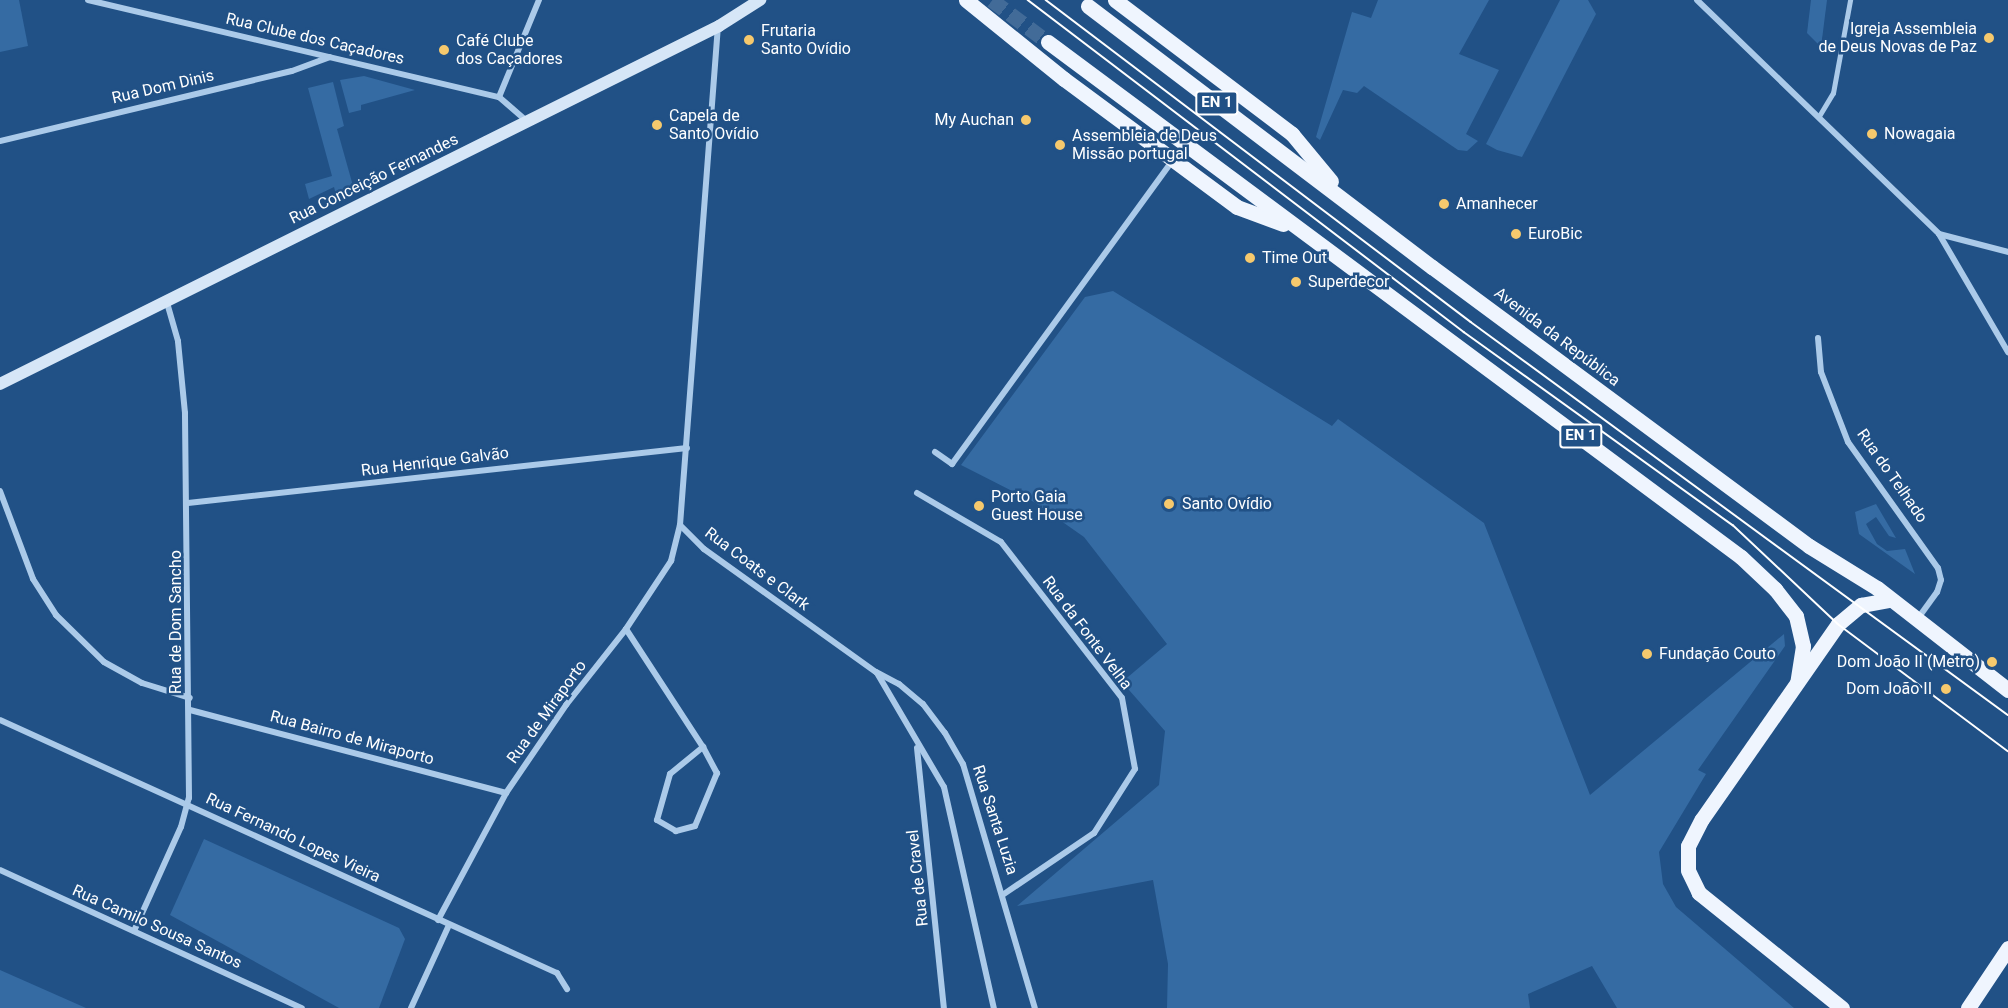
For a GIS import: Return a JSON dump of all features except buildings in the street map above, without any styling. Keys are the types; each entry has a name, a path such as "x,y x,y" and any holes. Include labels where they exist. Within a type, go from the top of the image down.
{"main road":[{"name":"Rua Conceição Fernandes","path":"0,384 167,303 718,26 760,0"},
{"name":"EN 1","path":"966,0 1237,207 1299,230"},
{"name":"EN 1","path":"1114,0 1292,134 1346,200"},
{"name":"Avenida da República","path":"1088,6 1800,539 1890,600 2008,690"},
{"name":"EN 1","path":"1048,42 1299,230 1508,382 1757,571 1796,616 1803,645 1797,682"},
{"path":"1842,1008 1714,908 1699,893 1688,870 1688,846 1702,819 1838,624 1861,605 1890,600"},
{"path":"1968,1008 2008,948"}],"street":[{"name":"Rua Clube dos Caçadores","path":"88,0 499,97 528,122"},
{"path":"499,97 539,0"},
{"path":"1697,0 1820,116 1939,234 2008,352"},
{"path":"1820,116 1833,93 1850,0"},
{"path":"680,525 718,26"},
{"name":"Rua Dom Dinis","path":"0,141 292,71 331,57"},
{"path":"934,452 952,464 1173,160"},
{"path":"1939,234 2008,252"},
{"name":"Rua de Dom Sancho","path":"134,931 188,805 190,698 188,503 178,341 167,303"},
{"name":"Rua do Telhado","path":"1818,338 1821,372 1848,442 1938,568 1941,580 1937,592 1916,621"},
{"name":"Rua Henrique Galvão","path":"188,503 687,448"},
{"path":"0,491 33,579 56,615 104,662 142,683 190,698"},
{"name":"Rua da Fonte Velha","path":"917,493 1001,542 1122,699 1135,769 1094,833 1004,894"},
{"name":"Rua de Miraporto","path":"438,920 506,793 566,705 626,629 671,561 680,525"},
{"name":"Rua Coats e Clark","path":"680,525 704,549 876,672 916,745 944,787 994,1008"},
{"path":"626,629 703,747 717,774 695,826 676,831 657,820 670,774 703,747"},
{"name":"Rua Santa Luzia","path":"876,672 899,684 923,704 945,733 963,764 1004,894 1035,1008"},
{"name":"Rua Bairro de Miraporto","path":"190,710 506,793"},
{"name":"Rua Fernando Lopes Vieira","path":"0,720 557,974 567,989"},
{"name":"Rua de Cravel","path":"916,745 944,1008"},
{"name":"Rua Camilo Sousa Santos","path":"0,870 302,1008"},
{"path":"411,1008 449,925"}],"shaded area":[{"path":"0,0 19,0 28,46 0,52"},
{"path":"1378,0 1489,0 1459,54 1499,70 1466,134 1478,141 1467,151 1458,150 1364,86 1357,93 1343,90 1320,140 1316,137 1352,12 1371,18"},
{"path":"1560,0 1588,0 1596,14 1522,157 1497,150 1486,144"},
{"path":"1811,0 1827,0 1821,47 1807,33"},
{"path":"364,76 415,90 361,105 361,110 349,113 340,80"},
{"path":"333,82 344,126 337,129 355,193 338,202 334,187 309,199 305,184 332,176 308,88"},
{"path":"1113,291 1332,426 1338,419 1484,523 1590,795 1784,634 1785,646 1698,770 1706,774 1659,852 1663,884 1676,907 1794,1008 1617,1008 1592,966 1528,994 1530,1008 1167,1008 1168,964 1153,880 1017,906 1159,785 1165,731 1122,682 1167,644 1084,537 1034,502 961,465 1085,297"},
{"path":"1876,504 1896,538 1889,536 1876,517 1866,524 1877,544 1887,551 1905,549 1915,574 1859,534 1855,512"},
{"path":"204,839 399,928 405,939 379,1008 339,1008 170,915"},
{"path":"0,970 86,1008 0,1008"}],"tunnel":[{"path":"992,0 1048,42"}],"tram line":[{"path":"1028,0 1464,332 1733,525 1838,624 2008,751"},
{"path":"1046,0 1471,322 2008,715"}],"place":[{"name":"Igreja Assembleia de Deus Novas de Paz","path":"1989,38"},
{"name":"Frutaria Santo Ovídio","path":"749,40"},
{"name":"Café Clube dos Caçadores","path":"444,50"},
{"name":"My Auchan","path":"1026,120"},
{"name":"Capela de Santo Ovídio","path":"657,125"},
{"name":"Nowagaia","path":"1872,134"},
{"name":"Assembleia de Deus Missão portugal","path":"1060,145"},
{"name":"Amanhecer","path":"1444,204"},
{"name":"EuroBic","path":"1516,234"},
{"name":"Time Out","path":"1250,258"},
{"name":"Superdecor","path":"1296,282"},
{"name":"Santo Ovídio","path":"1169,504"},
{"name":"Porto Gaia Guest House","path":"979,506"},
{"name":"Fundação Couto","path":"1647,654"},
{"name":"Dom João II (Metro)","path":"1992,662"},
{"name":"Dom João II","path":"1946,689"}]}
